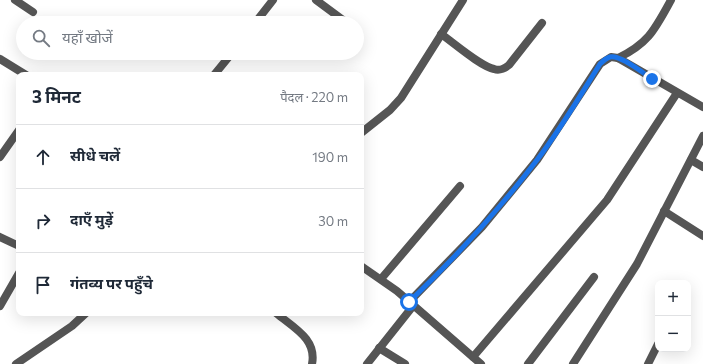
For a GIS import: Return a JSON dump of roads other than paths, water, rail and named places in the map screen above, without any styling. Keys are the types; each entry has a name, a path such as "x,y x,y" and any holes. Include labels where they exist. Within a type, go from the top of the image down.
{"street":[{"path":"15,0 33,12"},
{"path":"260,16 273,0"},
{"path":"316,0 337,16"},
{"path":"364,131 390,110 401,98 463,0"},
{"path":"618,58 636,49 646,40 672,0"},
{"path":"441,34 486,66 495,70 504,70 509,66 542,23"},
{"path":"367,364 411,304 482,227 537,160 600,64 611,57 618,58 703,107"},
{"path":"0,59 21,72"},
{"path":"216,72 226,60"},
{"path":"473,357 607,200 677,93"},
{"path":"0,157 16,134"},
{"path":"573,364 637,264 703,136"},
{"path":"691,160 703,167"},
{"path":"382,279 460,186"},
{"path":"664,211 703,236"},
{"path":"0,237 16,245"},
{"path":"364,268 382,279 481,364"},
{"path":"528,364 594,277"},
{"path":"0,306 16,278"},
{"path":"21,363 72,326 83,316"},
{"path":"279,316 308,341 312,347 312,364"},
{"path":"379,348 405,364"},
{"path":"648,364 655,350"}]}
